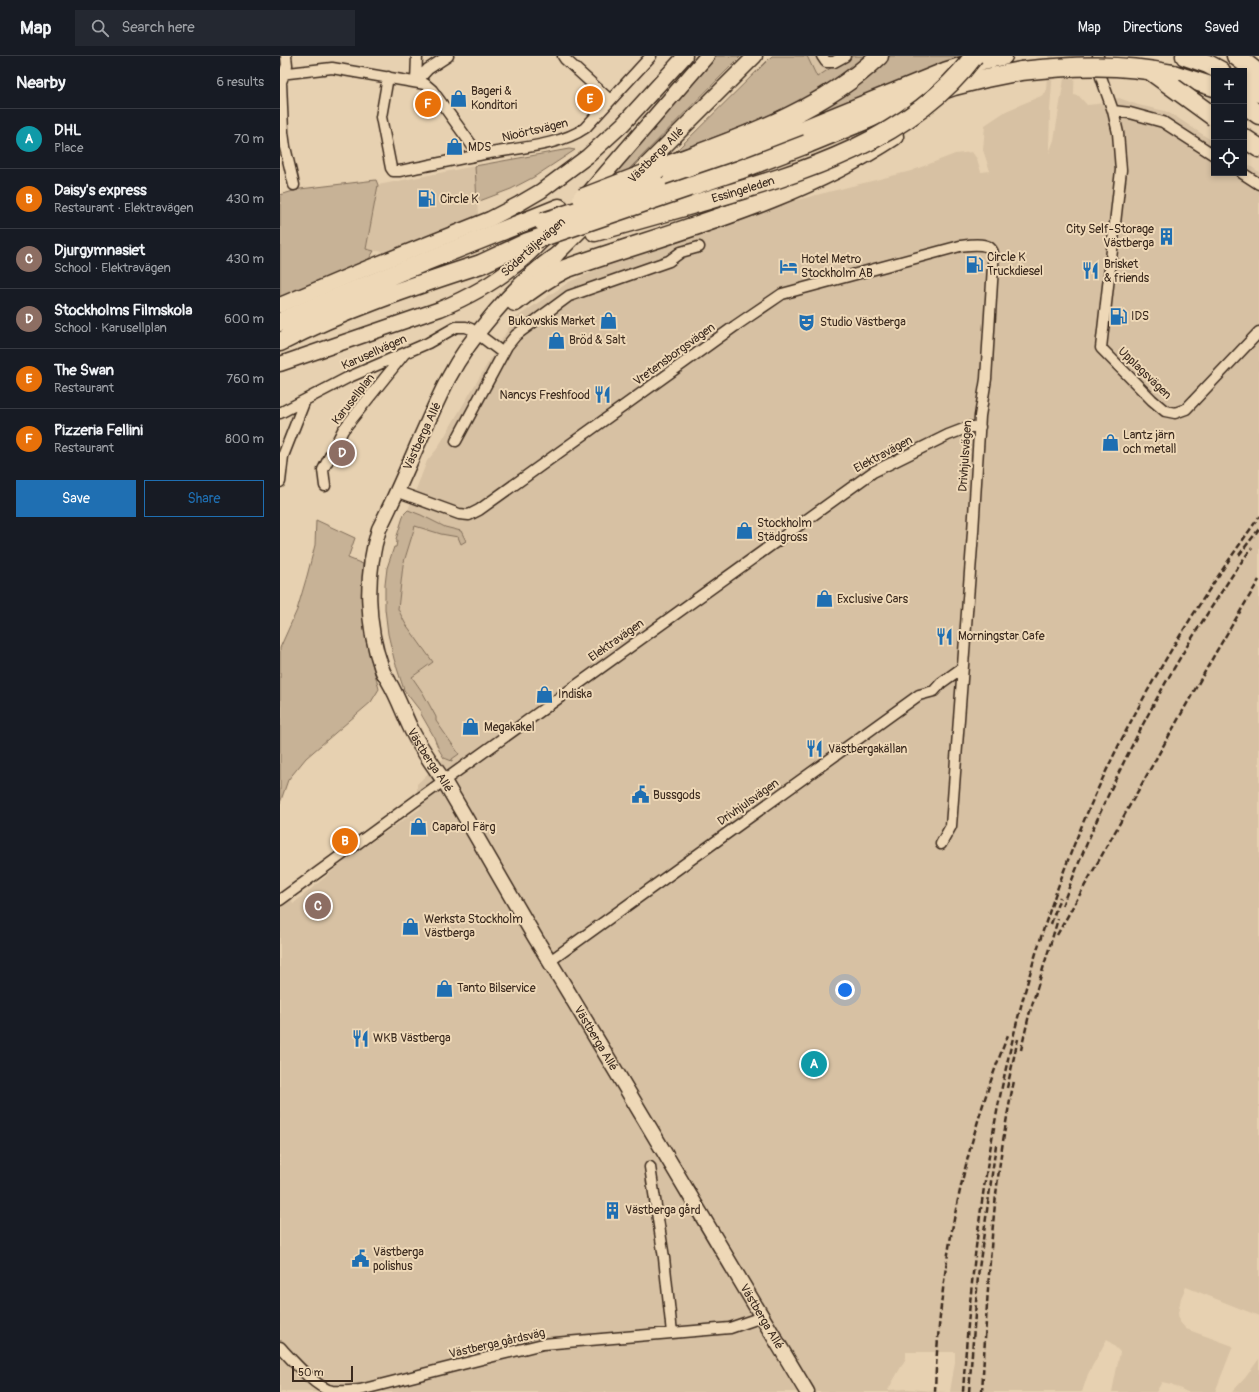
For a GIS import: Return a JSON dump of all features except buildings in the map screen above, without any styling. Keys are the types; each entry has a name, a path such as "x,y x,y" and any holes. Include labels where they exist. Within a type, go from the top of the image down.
{"highway":[{"path":"454,251 543,222 659,176 784,119 818,101 848,82 879,56"},
{"name":"Essingeleden","path":"481,264 531,252 698,203 814,166 879,136 918,111 937,96 974,56"},
{"path":"280,322 349,292 559,208 659,176 733,158 947,71 1003,56"},
{"path":"1135,56 1157,77 1211,114"},
{"path":"1185,56 1215,68"},
{"path":"1236,56 1259,74"},
{"path":"481,264 528,242 725,175 807,144 910,102 954,86 986,78 1059,67 1113,66 1143,68 1173,74 1211,86"},
{"path":"1247,86 1259,93"},
{"path":"1247,106 1259,115"},
{"path":"515,302 552,275 565,269 705,223 793,190 855,160 896,134 918,111"},
{"name":"Södertäljevägen","path":"280,342 335,316 386,296 481,264"}],"street":[{"path":"286,56 287,65 282,74 281,82 283,132 294,185"},
{"path":"416,82 417,56"},
{"path":"416,82 428,69 448,56"},
{"path":"563,56 610,100"},
{"name":"Nioörtsvägen","path":"388,77 381,117 391,168 393,171 546,143 576,134 585,128 651,56"},
{"path":"280,305 490,219 523,202 565,174 593,152 623,124 684,56"},
{"name":"Södertäljevägen","path":"280,364 440,309 478,291 515,267 571,213 707,56"},
{"name":"Västberga Allé","path":"481,337 507,300 525,281 544,263 557,254 755,56"},
{"path":"822,56 826,62 834,62 844,56"},
{"name":"Upplagsvägen","path":"1098,56 1100,74 1113,111 1118,133 1121,170 1101,348 1152,400 1165,411 1175,413 1186,409 1259,332"},
{"path":"282,74 332,68 425,84 432,90 479,155"},
{"path":"1113,111 1130,113 1163,122 1211,153"},
{"path":"1247,176 1259,184"},
{"name":"Vretensborgsvägen","path":"399,492 459,514 469,515 479,510 735,326 782,294 960,246 984,245 990,247"},
{"path":"456,441 511,339 516,335 569,296 668,261 681,252 699,247"},
{"name":"Drivhjulsvägen","path":"941,844 951,826 973,532 980,416 986,379 993,266 993,252 990,247"},
{"name":"Västberga Allé","path":"557,254 548,267 460,358 448,378 399,492 379,529 374,544 369,593 375,647 382,673 389,682 413,733 443,781 510,896 605,1051 807,1392"},
{"name":"Karusellvägen","path":"280,413 347,378 404,354 456,327 466,327 481,337"},
{"path":"481,337 503,354"},
{"name":"Karusellplan","path":"325,486 323,470 343,430 404,354"},
{"path":"280,482 283,456 305,400"},
{"name":"Elektravägen","path":"280,900 873,472 948,435 969,427 980,427"},
{"name":"Drivhjulsvägen","path":"550,961 919,695 934,691 941,683 962,668"},
{"path":"650,1167 664,1258 672,1333"},
{"name":"Västberga gårdsväg","path":"331,1392 360,1390 543,1344 730,1328 762,1317"},
{"path":"280,1347 314,1381 331,1392"}],"shaded area":[{"path":"714,56 741,56 626,172 610,179"},
{"path":"772,56 807,56 817,77 849,56 865,56 844,73 798,101 750,123 675,152"},
{"path":"807,56 849,56 817,78"},
{"path":"888,56 970,56 961,58 766,134 859,85"},
{"path":"1048,56 1054,56 1050,110 1049,153 1054,140 1065,73 1065,56 1075,56 1074,95 1079,96 1087,105 1119,98 1138,105 1165,111 1211,140 1211,176 1247,176 1247,164 1259,172 1259,1316 1186,1287 1181,1298 1178,1313 1179,1321 1186,1329 1233,1346 1215,1392 1187,1392 1171,1384 1162,1382 1156,1392 1112,1392 1120,1352 1107,1339 1088,1374 1082,1392 950,1392 955,1362 955,1352 906,1352 906,1358 888,1390 908,1389 947,1392 280,1392 280,892 286,888 293,904 348,858 421,808 417,800 417,784 444,758 446,760 452,759 459,754 436,721 436,717 423,693 412,677 433,662 405,623 398,609 403,565 415,526 441,534 458,537 461,531 445,527 408,510 427,461 437,449 514,319 569,282 617,261 683,237 789,202 911,171 955,154 972,152 977,159 981,172 990,171 983,150 985,125 1006,111 1041,96 1046,92"},
{"path":"569,149 575,150 534,177 511,189 477,202 475,166"},
{"path":"475,166 478,215 388,252 366,250 378,185"},
{"path":"376,180 378,185 366,249 374,251 369,259 280,297 280,195 300,189"},
{"path":"408,510 445,527 461,531 466,541 461,544 458,537 441,534 415,526 403,565 398,609 405,623 433,662 412,677 423,693 436,717 436,721 459,754 452,759 452,761 444,758 421,712 404,690 388,634 385,609 387,568 394,547 396,547 396,539 404,514"},
{"path":"316,520 355,538 348,558 363,564 365,629 379,689 371,702 306,758 288,780 280,803 280,648 297,610 307,576 315,545"},
{"path":"1259,1359 1259,1392 1232,1392 1245,1378"}],"railway":[{"path":"963,1392 977,1238 988,1161 1002,1086 1020,1012 1041,938 1066,865 1096,793 1131,721 1192,617 1259,517"},
{"path":"1239,555 1259,529"},
{"path":"1062,906 1093,829 1146,718 1187,646 1240,563 1252,548"},
{"path":"1057,935 1216,652 1259,580"},
{"path":"1051,924 1060,897"},
{"path":"1021,1050 1029,1015 1058,919"},
{"path":"935,1392 937,1346 942,1301 956,1210 978,1122 1008,1035"},
{"path":"1007,1088 1018,1039"},
{"path":"982,1392 989,1275 996,1197 1014,1081"},
{"path":"969,1392 978,1276 996,1145"}],"place":[{"name":"Bageri & Konditori","path":"458,98"},
{"name":"The Swan","path":"590,99"},
{"name":"Pizzeria Fellini","path":"428,104"},
{"name":"MDS","path":"455,147"},
{"name":"Circle K","path":"427,199"},
{"name":"City Self-Storage Västberga","path":"1167,236"},
{"name":"Circle K Truckdiesel","path":"974,264"},
{"name":"Hotel Metro Stockholm AB","path":"788,266"},
{"name":"Brisket & friends","path":"1091,271"},
{"name":"IDS","path":"1118,316"},
{"name":"Bukowskis Market","path":"608,321"},
{"name":"Studio Västberga","path":"807,322"},
{"name":"Bröd & Salt","path":"556,340"},
{"name":"Nancys Freshfood","path":"603,395"},
{"name":"Lantz järn och metall","path":"1110,442"},
{"name":"Stockholms Filmskola","path":"342,453"},
{"name":"Stockholm Städgross","path":"744,530"},
{"name":"Exclusive Cars","path":"824,599"},
{"name":"Morningstar Cafe","path":"945,636"},
{"name":"Indiska","path":"545,694"},
{"name":"Megakakel","path":"471,727"},
{"name":"Västbergakällan","path":"815,749"},
{"name":"Bussgods","path":"640,795"},
{"name":"Caparol Färg","path":"419,827"},
{"name":"Daisy's express","path":"345,841"},
{"name":"Djurgymnasiet","path":"318,906"},
{"name":"Werksta Stockholm Västberga","path":"411,926"},
{"name":"Tanto Bilservice","path":"444,988"},
{"name":"WKB Västberga","path":"360,1038"},
{"name":"DHL","path":"814,1064"},
{"name":"Västberga gård","path":"612,1210"},
{"name":"Västberga polishus","path":"360,1259"}]}
